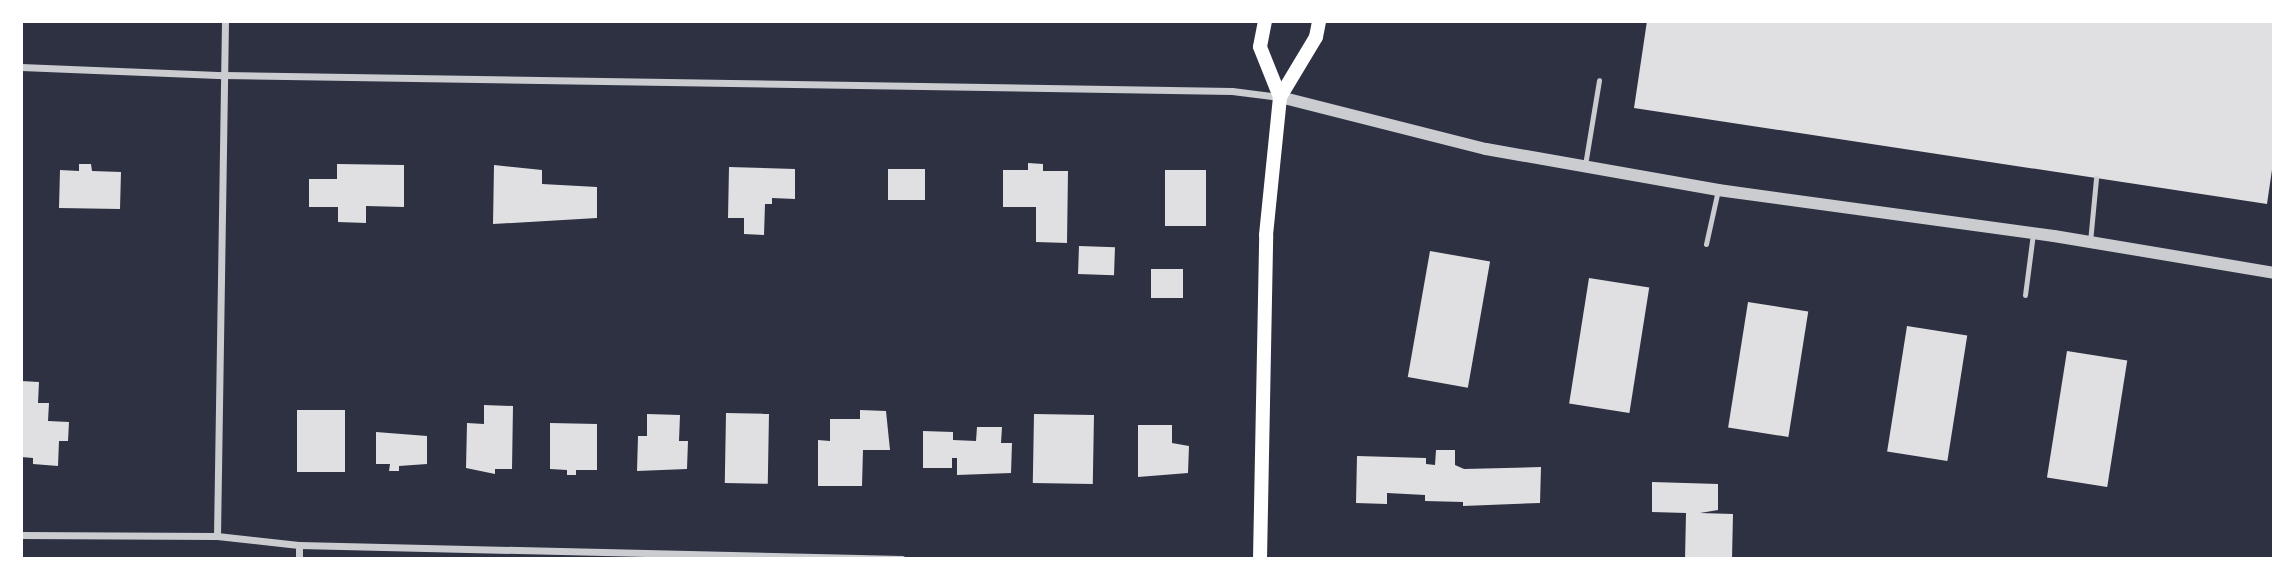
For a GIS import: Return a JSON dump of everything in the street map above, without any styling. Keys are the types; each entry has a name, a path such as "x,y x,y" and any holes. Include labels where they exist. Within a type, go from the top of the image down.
{"main road":[{"path":"1265,21 1260,47 1280,97"},
{"path":"1260,559 1266,235 1280,97 1316,37 1319,21"}],"street":[{"path":"218,536 225,21"},
{"path":"21,68 224,75 1232,91 1280,97 1486,149 1718,190 2033,233 2274,273"},
{"path":"21,535 218,536 299,545 902,559"},
{"path":"299,545 299,559"}],"lane":[{"path":"1585,165 1599,80"},
{"path":"2090,242 2096,178"},
{"path":"1706,244 1718,190"},
{"path":"2025,295 2033,233"}],"building":[{"path":"1647,21 2274,21 2274,156 2267,204 1634,108"},
{"path":"1028,163 1043,164 1043,171 1068,171 1067,243 1036,242 1036,207 1003,207 1003,170 1028,170"},
{"path":"79,164 91,164 92,171 121,172 120,209 59,208 60,170 79,171"},
{"path":"337,164 404,165 404,207 366,206 366,223 338,222 338,207 309,207 309,179 337,179"},
{"path":"494,165 542,170 542,184 597,187 597,218 493,224"},
{"path":"729,167 795,169 795,199 772,198 772,204 765,204 764,235 744,234 744,218 728,218"},
{"path":"888,169 925,169 925,200 888,200"},
{"path":"1165,170 1206,170 1206,226 1165,226"},
{"path":"1079,246 1115,247 1114,275 1078,274"},
{"path":"1430,251 1490,262 1468,388 1408,377"},
{"path":"1151,269 1183,269 1183,298 1151,298"},
{"path":"1589,278 1649,288 1629,413 1569,403"},
{"path":"1748,302 1808,312 1788,437 1728,427"},
{"path":"1907,326 1967,336 1947,461 1887,451"},
{"path":"2067,351 2127,361 2107,487 2047,477"},
{"path":"21,381 39,382 38,403 49,403 48,421 69,422 68,441 59,441 58,466 33,464 33,458 21,457"},
{"path":"484,405 513,406 512,469 495,469 495,474 466,468 467,423 484,424"},
{"path":"297,410 345,410 345,472 297,472"},
{"path":"860,410 886,411 890,450 863,450 862,486 818,486 818,440 830,441 830,419 860,419"},
{"path":"726,413 769,414 768,484 725,483"},
{"path":"647,414 680,415 679,441 688,441 687,469 637,471 638,436 647,436"},
{"path":"1034,414 1094,415 1093,484 1033,483"},
{"path":"550,423 597,424 597,470 576,470 576,475 567,475 567,470 550,469"},
{"path":"1138,425 1172,425 1172,443 1189,446 1188,473 1138,477"},
{"path":"977,427 1002,427 1001,443 1012,443 1011,473 957,475 957,458 952,458 952,468 923,468 923,431 953,432 953,440 976,441"},
{"path":"376,432 427,436 427,464 399,466 399,471 389,471 390,464 376,464"},
{"path":"1436,450 1455,450 1455,465 1464,469 1541,467 1540,503 1463,506 1463,502 1425,501 1425,495 1387,493 1387,504 1356,503 1357,456 1426,458 1426,464 1435,465"},
{"path":"1652,482 1718,484 1718,510 1700,513 1733,514 1732,559 1685,559 1686,513 1652,512"}]}
